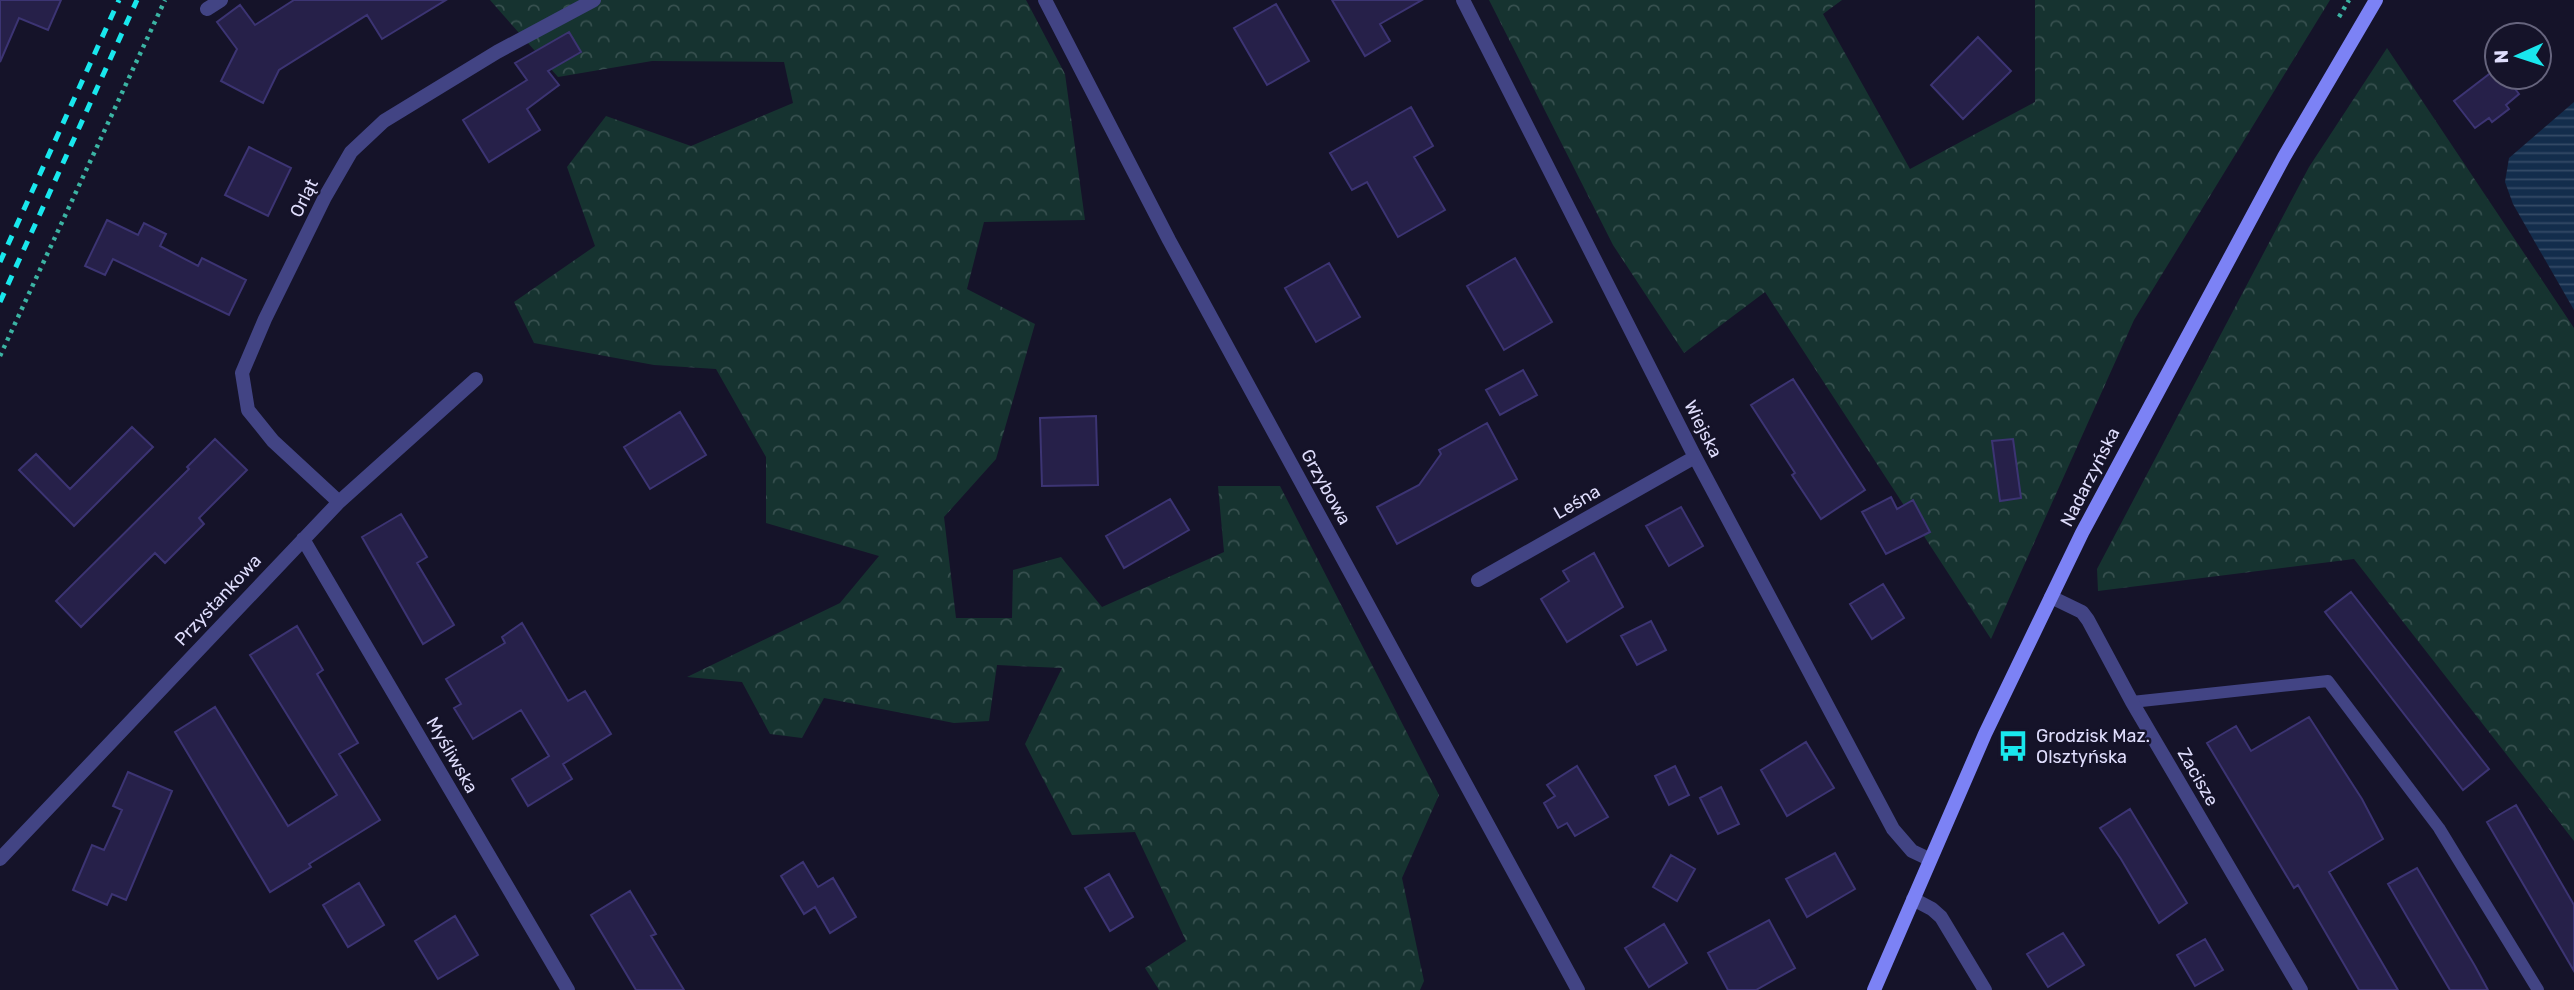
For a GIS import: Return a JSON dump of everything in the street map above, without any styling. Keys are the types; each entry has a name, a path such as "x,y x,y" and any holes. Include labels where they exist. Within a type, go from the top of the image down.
{"street":[{"path":"207,9 221,0"},
{"name":"Orląt","path":"339,502 273,441 248,410 242,373 265,319 325,198 351,152 384,121 497,52 594,0"},
{"name":"Grzybowa","path":"1045,0 1175,252 1578,990"},
{"name":"Wiejska","path":"1463,0 1695,457 1893,829 1912,851 1929,859"},
{"name":"Nadarzyńska","path":"1874,990 1985,734 2113,473 2284,157 2376,0"},
{"name":"Przystankowa","path":"0,859 339,502 476,379"},
{"name":"Leśna","path":"1478,580 1695,457"},
{"name":"Myśliwska","path":"303,539 568,990"},
{"name":"Zacisze","path":"2051,597 2082,612 2088,620 2132,702 2301,990"},
{"path":"1913,899 1941,916 1985,990"}],"lane":[{"path":"2132,702 2328,681 2439,828 2538,990"}],"path":[{"path":"0,356 165,0"}],"green space":[{"path":"490,0 1026,0 1065,74 1085,220 984,222 967,289 1035,324 996,459 944,517 956,618 1012,618 1013,570 1061,557 1102,607 1224,552 1218,486 1280,486 1439,795 1402,878 1424,981 1420,990 1159,990 1145,968 1186,941 1135,832 1072,835 1025,744 1062,668 997,665 989,721 954,723 824,698 802,738 770,734 742,682 687,677 840,603 879,556 766,523 766,457 716,369 654,365 534,343 514,302 595,246 567,167 606,116 691,146 793,103 784,62 652,61 558,77"},
{"path":"1489,0 1842,0 1823,14 1910,169 2035,102 2035,0 2330,0 2134,320 1991,639 1765,292 1684,353 1613,245"},
{"path":"2387,48 2574,328 2574,841 2354,559 2098,591 2097,569 2309,167"}],"water":[{"path":"2574,102 2574,310 2513,204 2505,182 2509,158"}],"building":[{"path":"0,0 61,0 48,30 19,18 0,62"},
{"path":"294,0 446,0 382,39 367,15 279,70 263,103 221,81 237,49 217,22 240,5 255,25"},
{"path":"1332,0 1422,0 1380,24 1390,41 1365,56"},
{"path":"1276,4 1309,61 1267,85 1234,28"},
{"path":"569,32 581,52 548,71 559,85 527,109 540,130 489,162 463,120 527,80 515,63"},
{"path":"1978,37 2011,71 1963,119 1931,85"},
{"path":"2483,79 2483,91 2517,91 2519,94 2506,105 2509,109 2492,122 2489,118 2475,128 2454,101"},
{"path":"1411,107 1433,146 1414,157 1445,210 1398,237 1367,182 1352,190 1330,153"},
{"path":"249,147 291,168 268,216 225,195"},
{"path":"107,220 138,235 144,223 166,234 160,246 198,266 202,258 246,280 229,315 113,259 105,275 85,266"},
{"path":"1515,258 1552,322 1504,350 1467,286"},
{"path":"1329,263 1360,317 1316,342 1285,288"},
{"path":"1523,370 1537,395 1500,415 1486,390"},
{"path":"1793,379 1865,490 1821,519 1751,405"},
{"path":"680,412 706,455 650,489 624,447"},
{"path":"1096,416 1098,485 1042,486 1040,418"},
{"path":"1487,423 1517,479 1397,544 1377,507 1419,485 1441,454 1439,450"},
{"path":"132,427 153,447 74,526 19,470 36,454 70,489"},
{"path":"215,439 247,470 199,518 204,524 165,563 155,553 81,627 56,601 189,469 187,467"},
{"path":"2013,439 2021,498 2000,501 1992,441"},
{"path":"1891,497 1897,509 1913,500 1930,532 1886,554 1862,512"},
{"path":"1170,499 1189,530 1124,568 1106,536"},
{"path":"1681,507 1703,546 1669,566 1646,526"},
{"path":"401,514 427,557 417,563 454,625 423,644 362,537"},
{"path":"1594,553 1623,607 1567,642 1541,599 1569,581 1563,571"},
{"path":"1883,584 1904,618 1872,639 1850,604"},
{"path":"2351,592 2489,769 2463,790 2325,612"},
{"path":"1651,621 1666,650 1637,665 1621,636"},
{"path":"522,623 568,701 585,691 611,734 563,764 572,779 528,806 512,779 549,756 521,710 473,739 454,708 461,704 446,679 505,643 502,637"},
{"path":"297,626 323,670 317,674 358,743 339,754 380,820 270,892 175,732 215,707 288,826 337,795 250,655"},
{"path":"2309,717 2362,799 2383,839 2329,872 2398,990 2359,990 2298,885 2294,888 2207,743 2236,726 2251,751"},
{"path":"1806,742 1834,788 1787,816 1761,770"},
{"path":"1577,766 1608,817 1575,836 1567,823 1558,828 1544,803 1555,796 1547,785"},
{"path":"1675,766 1689,795 1669,805 1655,776"},
{"path":"128,772 172,791 126,900 112,894 107,905 73,890 92,845 104,850 122,810 113,806"},
{"path":"1721,787 1739,824 1718,834 1700,798"},
{"path":"2516,805 2574,905 2574,971 2487,822"},
{"path":"2130,809 2187,903 2159,923 2100,828"},
{"path":"1835,853 1855,889 1807,917 1786,879"},
{"path":"1671,855 1695,869 1677,901 1653,887"},
{"path":"803,862 818,887 833,878 856,917 830,933 815,907 804,914 781,876"},
{"path":"2417,868 2488,990 2450,990 2417,934 2388,884"},
{"path":"1109,874 1133,917 1110,931 1085,888"},
{"path":"359,883 384,925 348,947 323,905"},
{"path":"630,891 656,934 651,936 684,990 636,990 591,915"},
{"path":"455,916 478,955 438,979 415,941"},
{"path":"1769,920 1795,968 1756,990 1728,990 1708,953"},
{"path":"1664,924 1687,963 1649,987 1625,948"},
{"path":"2063,933 2084,965 2048,987 2027,954"},
{"path":"2205,939 2223,970 2195,986 2177,955"}],"railway":[{"path":"0,262 119,0"},
{"path":"0,302 137,0"}],"place":[{"name":"Grodzisk Maz. Olsztyńska","path":"2013,746"}]}
